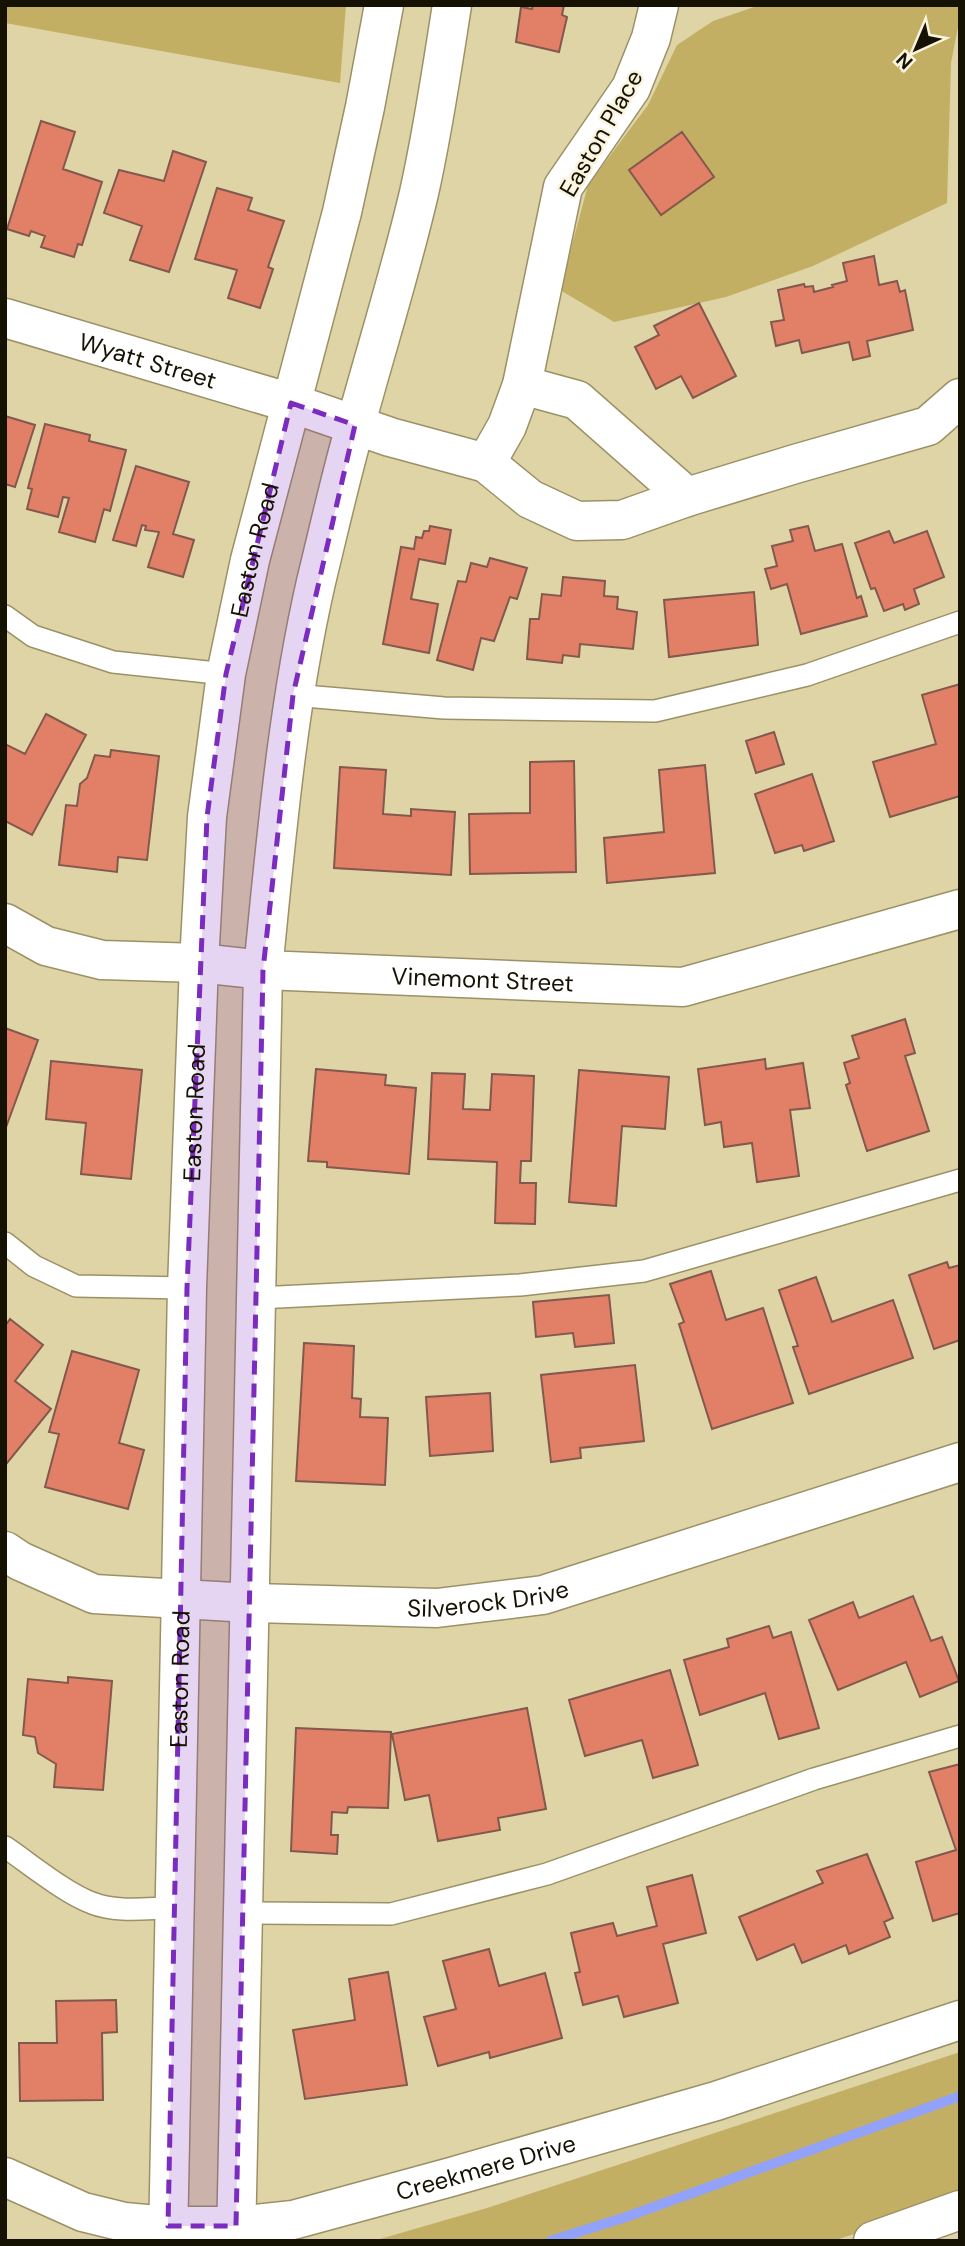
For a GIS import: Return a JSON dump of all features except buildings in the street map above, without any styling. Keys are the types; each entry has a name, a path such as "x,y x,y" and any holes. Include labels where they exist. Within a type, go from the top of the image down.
{"street":[{"name":"Easton Road","path":"168,2233 187,1288 207,817 226,674 250,560 342,212 384,5"},
{"path":"236,2233 263,970 276,831 293,695 316,583 355,425 419,194 436,111 452,5"},
{"name":"Easton Place","path":"486,463 507,426 522,385 563,187 631,88 651,38 659,5"},
{"name":"Wyatt Street","path":"5,318 291,403"},
{"path":"522,385 577,400 688,497"},
{"path":"291,403 355,425 486,463 530,499 577,521 622,520 688,497 944,427 960,398"},
{"name":"Vinemont Street","path":"5,923 46,946 102,960 199,963 263,970 683,987 960,909"},
{"name":"Silverock Drive","path":"5,1551 20,1561 94,1594 251,1603 437,1608 543,1595 960,1462"},
{"name":"Creekmere Drive","path":"5,2177 83,2213 168,2233 236,2233 451,2177 716,2101 960,2020"},
{"path":"873,2241 960,2210"}],"lane":[{"path":"5,616 33,636 113,662 226,674"},
{"path":"293,695 444,708 655,711 807,675 960,621"},
{"path":"258,1298 520,1286 644,1271 960,1180"},
{"path":"5,1243 34,1266 76,1286 187,1288"},
{"path":"242,1913 391,1913 404,1910 547,1874 814,1779 960,1736"},
{"path":"5,1847 93,1904 115,1908 174,1908"}],"highlighted area":[{"path":"291,403 355,425 293,695 263,970 236,2226 168,2226 187,1288 207,817 226,674"}],"shaded area":[{"path":"5,5 346,5 340,83 5,23"},
{"path":"760,5 960,5 951,63 947,203 813,266 726,297 614,322 560,290 588,185 648,105 677,45 713,21"},
{"path":"960,2052 960,2199 833,2241 373,2241 487,2208"}],"waterway":[{"path":"550,2241 626,2217 960,2096"}]}
